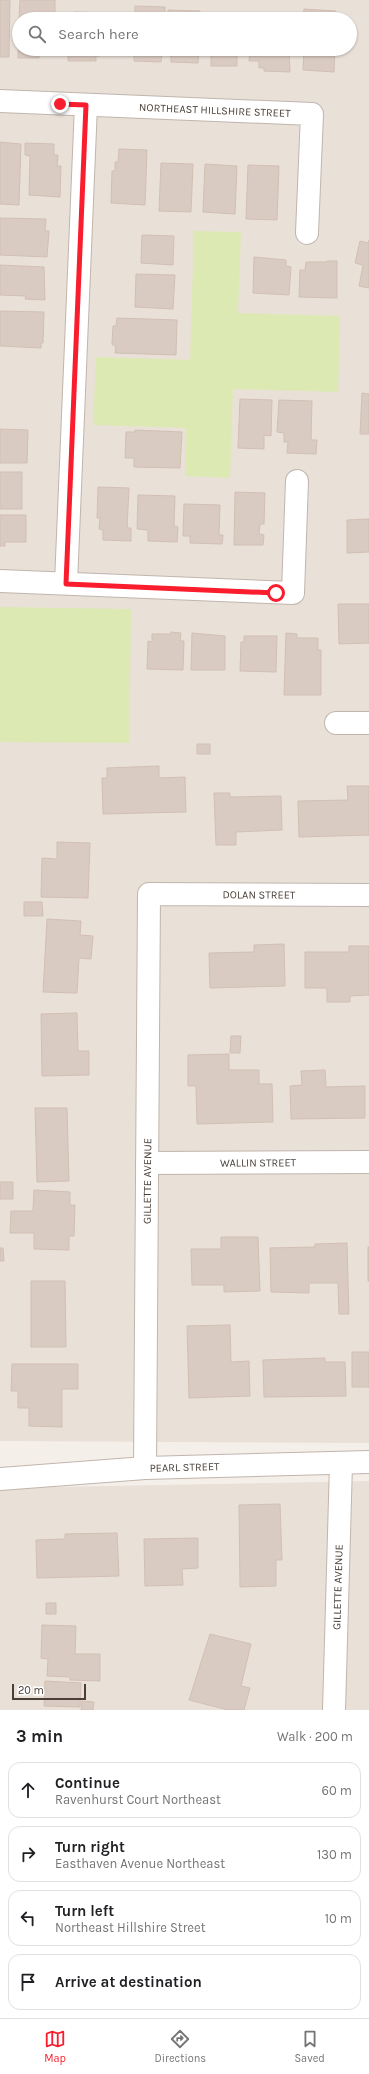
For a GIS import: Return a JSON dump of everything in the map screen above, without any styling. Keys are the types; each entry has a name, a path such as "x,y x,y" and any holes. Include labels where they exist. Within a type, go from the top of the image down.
{"street":[{"name":"NORTHEAST HILLSHIRE STREET","path":"0,101 312,114 307,233"},
{"path":"66,584 86,105"},
{"path":"0,581 293,593 297,481"},
{"path":"336,723 369,723"},
{"name":"DOLAN STREET","path":"149,894 369,895"},
{"name":"GILLETTE AVENUE","path":"145,1468 149,894"},
{"name":"WALLIN STREET","path":"147,1163 369,1162"},
{"name":"PEARL STREET","path":"0,1479 145,1468 341,1464 369,1462"},
{"name":"GILLETTE AVENUE","path":"334,1710 341,1464"}],"shaded area":[{"path":"0,0 369,0 369,1443 0,1441"},
{"path":"369,1481 369,1710 0,1710 0,1488"}],"green space":[{"path":"194,231 241,232 238,313 340,316 338,392 233,389 230,478 185,476 186,428 93,425 96,357 190,360"},
{"path":"0,607 131,609 129,743 0,742"}],"building":[{"path":"0,0 10,0 9,57 0,57"},
{"path":"20,0 55,0 55,12 19,12"},
{"path":"135,6 165,7 165,12 135,12"},
{"path":"304,9 336,11 336,12 304,12"},
{"path":"168,10 200,11 200,12 168,12"},
{"path":"18,56 39,56 39,58 18,58"},
{"path":"68,56 96,56 96,61 68,61"},
{"path":"134,56 161,56 161,62 134,61"},
{"path":"171,56 198,56 198,63 171,62"},
{"path":"211,56 237,56 237,66 211,66"},
{"path":"249,56 289,56 290,72 264,71 264,68 259,68 259,61 249,61"},
{"path":"304,56 335,56 334,72 303,70"},
{"path":"0,142 21,144 19,205 0,204"},
{"path":"25,143 54,144 54,155 58,155 57,166 61,166 60,197 29,195 30,156 25,155"},
{"path":"119,149 147,150 145,205 111,203 112,171 115,171 115,162 118,162"},
{"path":"161,163 193,164 191,212 159,211"},
{"path":"205,164 237,166 235,214 203,212"},
{"path":"248,165 279,166 277,220 246,219"},
{"path":"0,218 46,219 45,231 49,231 47,257 0,255"},
{"path":"142,235 174,236 173,265 141,263"},
{"path":"369,240 369,288 359,286 363,265 355,263 360,241 368,243"},
{"path":"254,257 286,260 286,266 291,267 289,295 253,293"},
{"path":"337,261 337,298 299,297 300,270 305,270 306,262"},
{"path":"0,265 44,267 45,300 25,299 26,296 0,295"},
{"path":"136,274 175,275 173,309 135,307"},
{"path":"0,311 44,312 43,343 41,343 41,348 0,346"},
{"path":"117,318 177,320 176,355 115,353 116,347 112,344 113,326 116,326"},
{"path":"362,393 369,394 369,434 360,434"},
{"path":"240,399 272,400 271,436 264,435 264,449 238,448"},
{"path":"279,400 312,401 311,440 317,440 316,454 287,453 288,442 284,442 284,433 277,432"},
{"path":"0,429 28,430 27,463 0,463"},
{"path":"135,430 182,432 180,468 134,467 134,458 125,458 126,432 135,432"},
{"path":"0,472 22,472 22,509 0,509"},
{"path":"98,487 129,488 127,528 131,528 131,541 103,540 103,530 99,529 100,518 97,518"},
{"path":"235,492 265,493 264,524 260,524 259,534 264,535 263,545 234,545"},
{"path":"138,495 175,496 174,526 178,527 177,542 148,541 148,530 137,529"},
{"path":"184,504 220,505 219,535 223,535 222,544 190,543 190,536 183,536"},
{"path":"0,515 26,515 26,542 5,542 5,546 0,546"},
{"path":"369,519 369,552 347,553 347,520"},
{"path":"338,604 369,604 369,643 339,644"},
{"path":"171,632 181,633 180,641 184,641 183,670 147,669 148,641 152,642 152,634 171,634"},
{"path":"192,633 225,636 225,670 191,670"},
{"path":"286,633 297,634 297,638 318,638 318,650 321,650 321,695 284,695"},
{"path":"244,636 277,636 276,672 240,671 241,642 244,642"},
{"path":"197,744 210,744 210,754 197,754"},
{"path":"159,766 159,778 185,777 186,812 103,814 102,778 107,778 107,768"},
{"path":"347,786 369,786 369,835 299,837 298,801 348,800"},
{"path":"214,793 230,793 230,797 281,796 282,830 236,832 236,845 216,845"},
{"path":"57,842 90,843 88,898 41,897 42,858 57,859"},
{"path":"24,902 42,902 43,916 24,916"},
{"path":"47,919 81,921 80,935 93,936 91,959 79,958 77,993 43,992"},
{"path":"284,944 285,986 210,988 209,953 254,952 254,945"},
{"path":"349,946 369,946 369,995 350,996 350,1002 327,1002 327,988 305,988 305,952 349,952"},
{"path":"77,1013 78,1051 89,1051 89,1075 42,1076 41,1014"},
{"path":"231,1036 241,1036 240,1053 230,1053"},
{"path":"229,1054 229,1070 259,1070 259,1084 272,1084 273,1122 197,1124 196,1086 188,1086 188,1055"},
{"path":"325,1070 326,1087 365,1086 365,1118 291,1119 290,1086 302,1085 301,1071"},
{"path":"35,1108 67,1108 69,1181 37,1182"},
{"path":"0,1182 13,1182 13,1199 0,1199"},
{"path":"34,1190 70,1192 70,1205 75,1205 74,1236 69,1236 69,1250 34,1249 34,1233 10,1233 11,1211 33,1211"},
{"path":"221,1237 258,1237 260,1291 224,1292 224,1285 192,1285 191,1249 221,1249"},
{"path":"347,1243 349,1314 339,1314 338,1283 309,1283 309,1293 271,1292 270,1248 315,1247 315,1244"},
{"path":"369,1247 369,1281 368,1281"},
{"path":"0,1248 3,1248 4,1261 0,1261"},
{"path":"31,1281 65,1281 66,1347 31,1347"},
{"path":"230,1325 231,1362 249,1361 250,1396 189,1398 187,1326"},
{"path":"352,1352 369,1352 369,1387 352,1387"},
{"path":"325,1358 325,1362 345,1362 346,1396 264,1397 263,1360"},
{"path":"12,1364 78,1364 78,1389 62,1389 62,1427 29,1426 29,1408 18,1408 18,1391 11,1391"},
{"path":"280,1504 282,1560 276,1560 276,1586 240,1587 239,1505"},
{"path":"117,1533 119,1576 37,1578 36,1540 65,1539 65,1534"},
{"path":"198,1538 198,1568 182,1569 183,1585 145,1586 144,1539"},
{"path":"46,1603 56,1603 56,1614 46,1614"},
{"path":"42,1625 76,1626 75,1654 100,1654 100,1681 70,1680 70,1677 47,1676 48,1659 41,1658"},
{"path":"210,1634 251,1644 241,1686 250,1688 244,1710 228,1710 189,1700"},
{"path":"45,1681 81,1683 80,1707 44,1706"},
{"path":"82,1701 94,1702 93,1710 81,1710"}],"route":[{"path":"60,104 86,105 66,584 276,593"}]}
